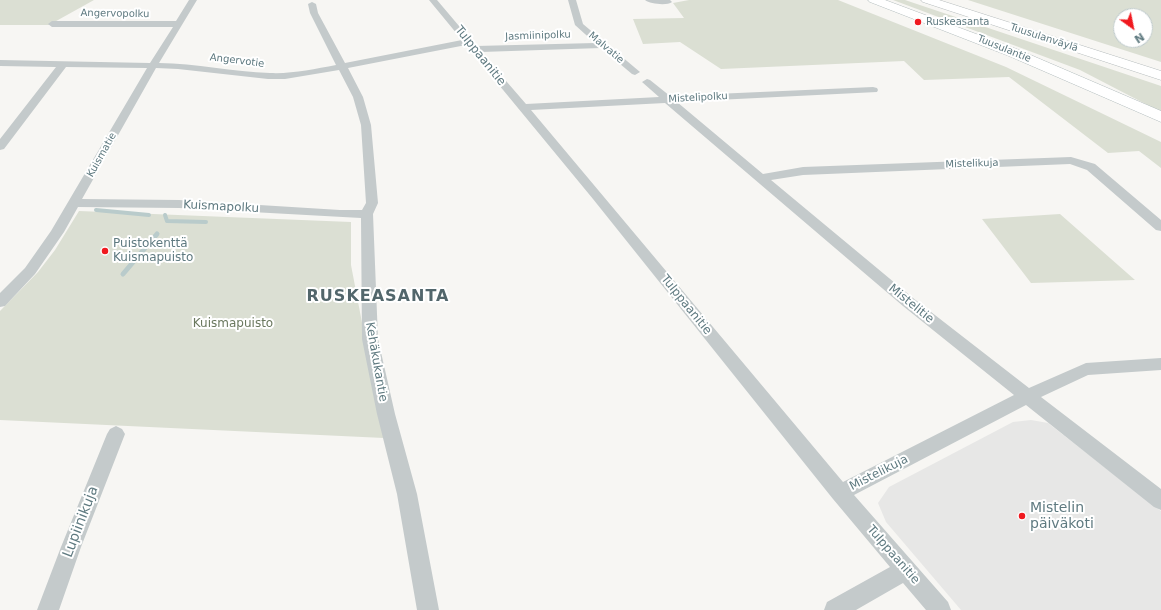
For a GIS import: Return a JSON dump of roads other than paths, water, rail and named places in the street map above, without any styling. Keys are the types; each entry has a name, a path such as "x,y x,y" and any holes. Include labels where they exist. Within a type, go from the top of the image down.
{"main road":[{"name":"Tuusulantie","path":"874,0 1014,53 1161,117"},
{"name":"Tuusulanväylä","path":"927,0 1161,76"},
{"name":"Tuusulanväylä","path":"950,0 1161,67"},
{"name":"Tuusulantie","path":"1109,95 1161,122"}],"street":[{"name":"Kuismatie","path":"0,302 24,277 57,232 153,65 193,0"},
{"name":"Tulppaanitie","path":"433,0 598,196 840,493 940,610"},
{"name":"Malvatie","path":"572,0 579,25 635,72"},
{"path":"648,0 668,2"},
{"name":"Kehäkukantie","path":"312,4 314,13 361,103 366,125 372,197 372,204 367,214 366,258 370,339 386,414 407,494 428,610"},
{"name":"Angervopolku","path":"52,24 178,24"},
{"name":"Jasmiinipolku","path":"471,46 602,45"},
{"name":"Angervotie","path":"0,63 178,66 268,76 285,76 471,46"},
{"path":"0,147 63,64"},
{"path":"647,82 668,99"},
{"name":"Mistelipolku","path":"523,108 668,99 873,90"},
{"name":"Mistelitie","path":"668,99 908,302 1161,501"},
{"name":"Mistelikuja","path":"760,178 803,172 1071,160 1081,162 1091,167 1161,227"},
{"name":"Kuismapolku","path":"74,203 179,204 340,214 367,214"},
{"name":"Mistelikuja","path":"840,493 1027,396 1086,370 1161,364"},
{"name":"Lupiinikuja","path":"48,610 71,547 116,434"},
{"path":"834,610 906,569"}],"waterway":[{"path":"96,210 149,215"},
{"path":"165,215 167,221 206,222"},
{"path":"123,274 157,234"}],"place":[{"name":"Ruskeasanta","path":"918,22"},
{"name":"Puistokenttä Kuismapuisto","path":"105,251"},
{"name":"Mistelin päiväkoti","path":"1022,516"}],"district":[{"name":"RUSKEASANTA","path":"378,297"}],"park label":[{"name":"Kuismapuisto","path":"233,324"}]}
